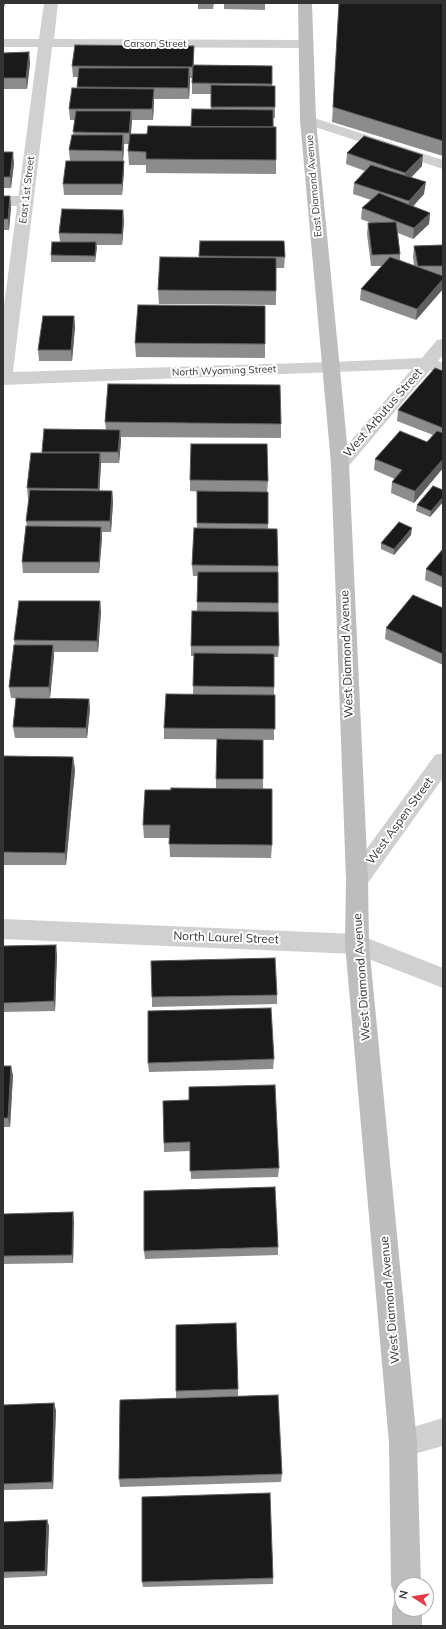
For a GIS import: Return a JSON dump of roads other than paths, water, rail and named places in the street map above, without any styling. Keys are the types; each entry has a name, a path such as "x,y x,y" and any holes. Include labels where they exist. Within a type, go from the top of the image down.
{"street":[{"name":"East 1st Street","path":"3,378 51,3"},
{"name":"East Diamond Avenue","path":"305,3 308,120 332,368"},
{"name":"Carson Street","path":"3,44 307,44"},
{"name":"West Arbutus Street","path":"340,464 435,366 443,344"},
{"name":"North Wyoming Street","path":"3,378 435,366"},
{"name":"West Diamond Avenue","path":"332,368 340,464 357,880 357,944 403,1443 406,1577"},
{"name":"West Aspen Street","path":"357,880 443,761"},
{"name":"North Laurel Street","path":"3,929 357,944 443,978"},
{"path":"403,1443 443,1432"}],"lane":[{"path":"308,120 443,165"},
{"path":"3,201 26,201"}]}
